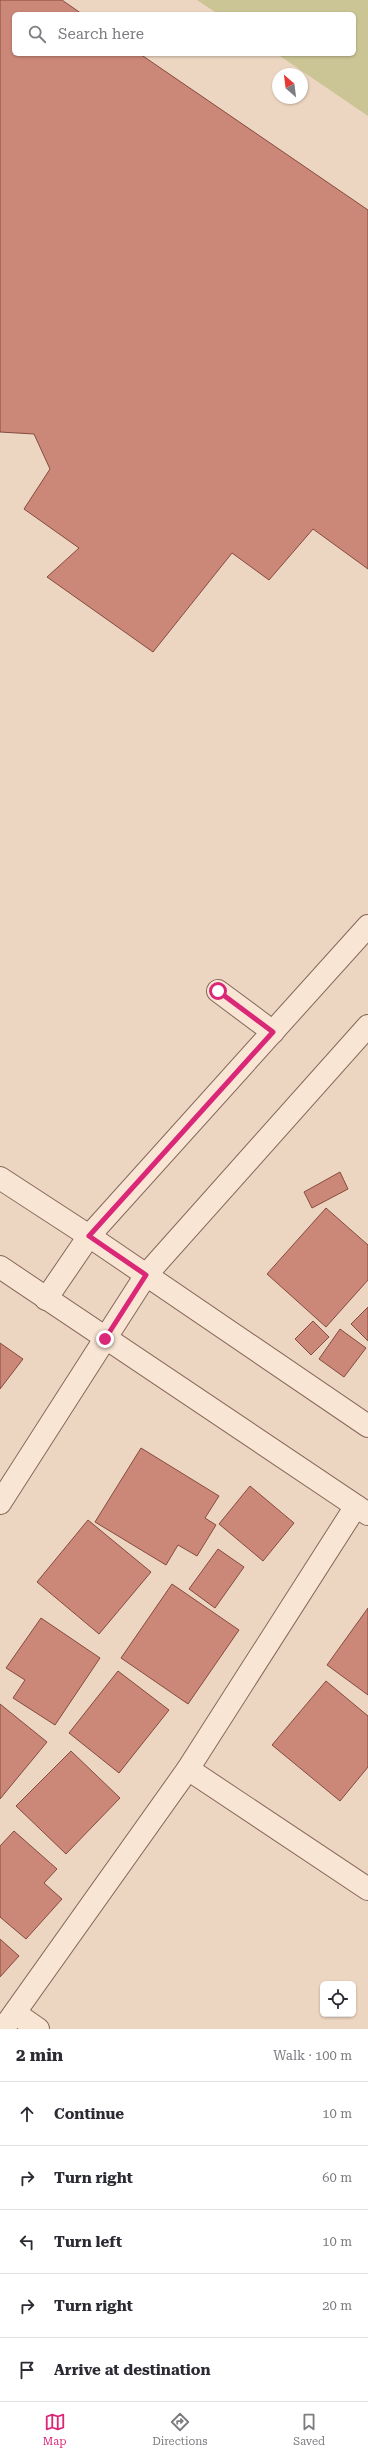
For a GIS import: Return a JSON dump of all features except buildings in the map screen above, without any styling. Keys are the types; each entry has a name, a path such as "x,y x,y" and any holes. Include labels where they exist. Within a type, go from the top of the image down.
{"street":[{"path":"46,1299 89,1236 368,926"},
{"path":"218,991 273,1032"},
{"path":"0,1503 146,1275 368,1026"},
{"path":"0,1178 89,1236 368,1426"},
{"path":"0,1267 105,1339 362,1510 188,1769 9,2021 38,2029"},
{"path":"188,1769 368,1889"}],"shaded area":[{"path":"197,0 368,0 368,116 308,75 308,68 298,68 280,56 356,56 356,12 215,12"}],"route":[{"path":"105,1339 146,1275 89,1236 273,1032 218,991"}]}
